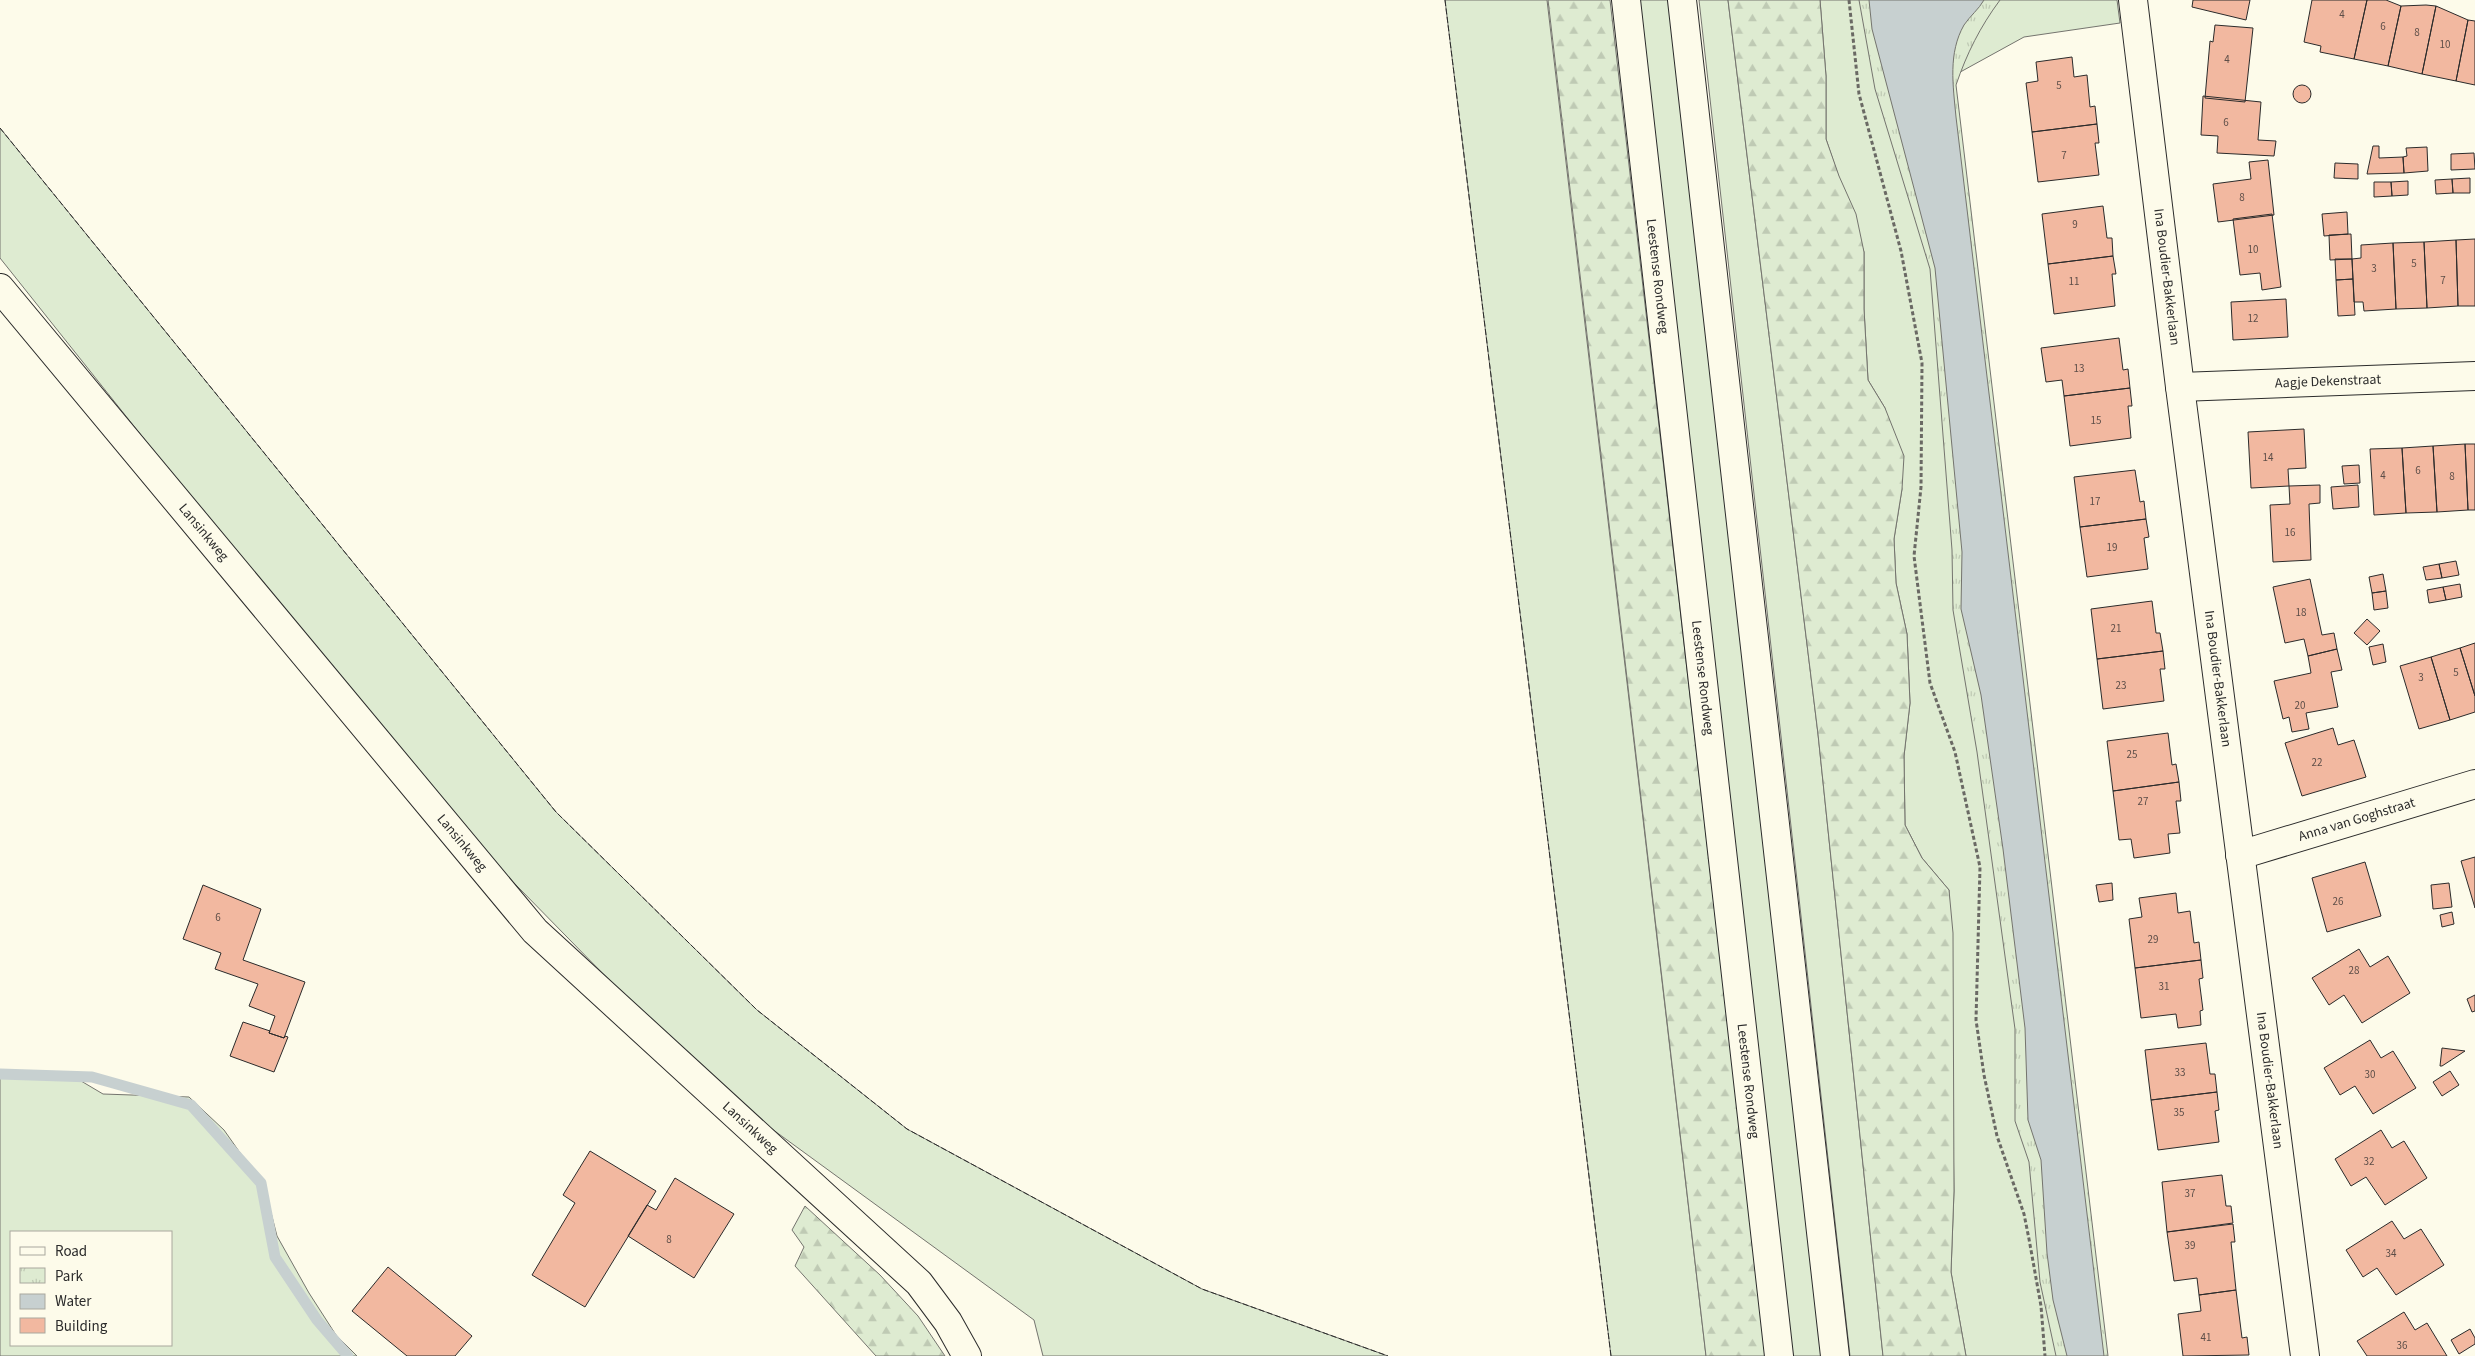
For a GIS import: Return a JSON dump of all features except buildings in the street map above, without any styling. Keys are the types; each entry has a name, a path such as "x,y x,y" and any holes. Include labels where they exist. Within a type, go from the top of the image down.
{"street":[{"name":"Leestense Rondweg","path":"1626,0 1779,1356"},
{"path":"1682,0 1835,1356"},
{"name":"Ina Boudier-Bakkerlaan","path":"2133,0 2180,387 2305,1356"},
{"name":"Lansinkweg","path":"0,288 535,931 919,1283 948,1322 967,1356"},
{"name":"Aagje Dekenstraat","path":"2180,387 2475,376"},
{"name":"Anna van Goghstraat","path":"2240,855 2475,784"}],"path":[{"path":"1849,0 1859,94 1901,251 1922,363 1920,487 1914,556 1930,683 1954,752 1980,867 1976,1020 1984,1075 1998,1136 2024,1214 2030,1239 2041,1306 2045,1356"}],"green space":[{"path":"1445,0 1547,0 1706,1356 1611,1356"},
{"path":"1548,0 1610,0 1766,1356 1706,1356"},
{"path":"1638,0 1669,0 1822,1356 1792,1356"},
{"path":"1699,0 1728,0 1818,734 1883,1356 1850,1356"},
{"path":"1728,0 1820,0 1826,76 1826,139 1839,176 1856,214 1864,252 1864,309 1868,380 1885,408 1904,456 1902,489 1894,539 1896,583 1907,634 1910,703 1904,756 1905,825 1922,858 1949,890 1953,933 1954,1191 1951,1272 1966,1356 1883,1356 1818,734"},
{"path":"1820,0 1869,0 1935,268 2067,1356 1966,1356 1951,1272 1954,1191 1949,890 1922,858 1905,825 1904,756 1910,703 1907,634 1896,583 1894,539 1902,489 1885,408 1868,380 1864,309 1864,252 1826,139 1826,76"},
{"path":"1859,0 2000,0 1986,20 1975,41 1956,85 2108,1356 2056,1356 2040,1282 2029,1162 2015,1121 2015,1029 1977,752 1953,610 1952,550 1930,269 1875,89"},
{"path":"1984,0 2117,0 2120,23 2024,37 1953,76"},
{"path":"0,128 556,812 757,1010 907,1129 1202,1289 1388,1356 1043,1356 1034,1320 713,1086 468,836 176,479 0,258"},
{"path":"50,1073 76,1078 103,1094 189,1097 224,1130 255,1174 267,1197 277,1236 309,1293 336,1335 357,1356 0,1356 0,1075"},
{"path":"805,1206 880,1275 918,1316 945,1356 876,1356 795,1266 804,1247 792,1230"}],"water":[{"path":"1869,0 1984,0 1964,25 1956,47 1953,70 1956,117 2104,1356 2067,1356 2053,1300 2047,1253 2041,1160 2028,1120 2025,1028 2003,849 1981,695 1961,609 1962,552 1935,268 1872,29"}],"waterway":[{"path":"0,1074 92,1077 191,1105 261,1183 275,1257 317,1320 348,1356"}],"fence":[{"path":"1445,0 1611,1356"},
{"path":"0,128 556,812 757,1010 907,1129 1202,1289 1388,1356"}]}
